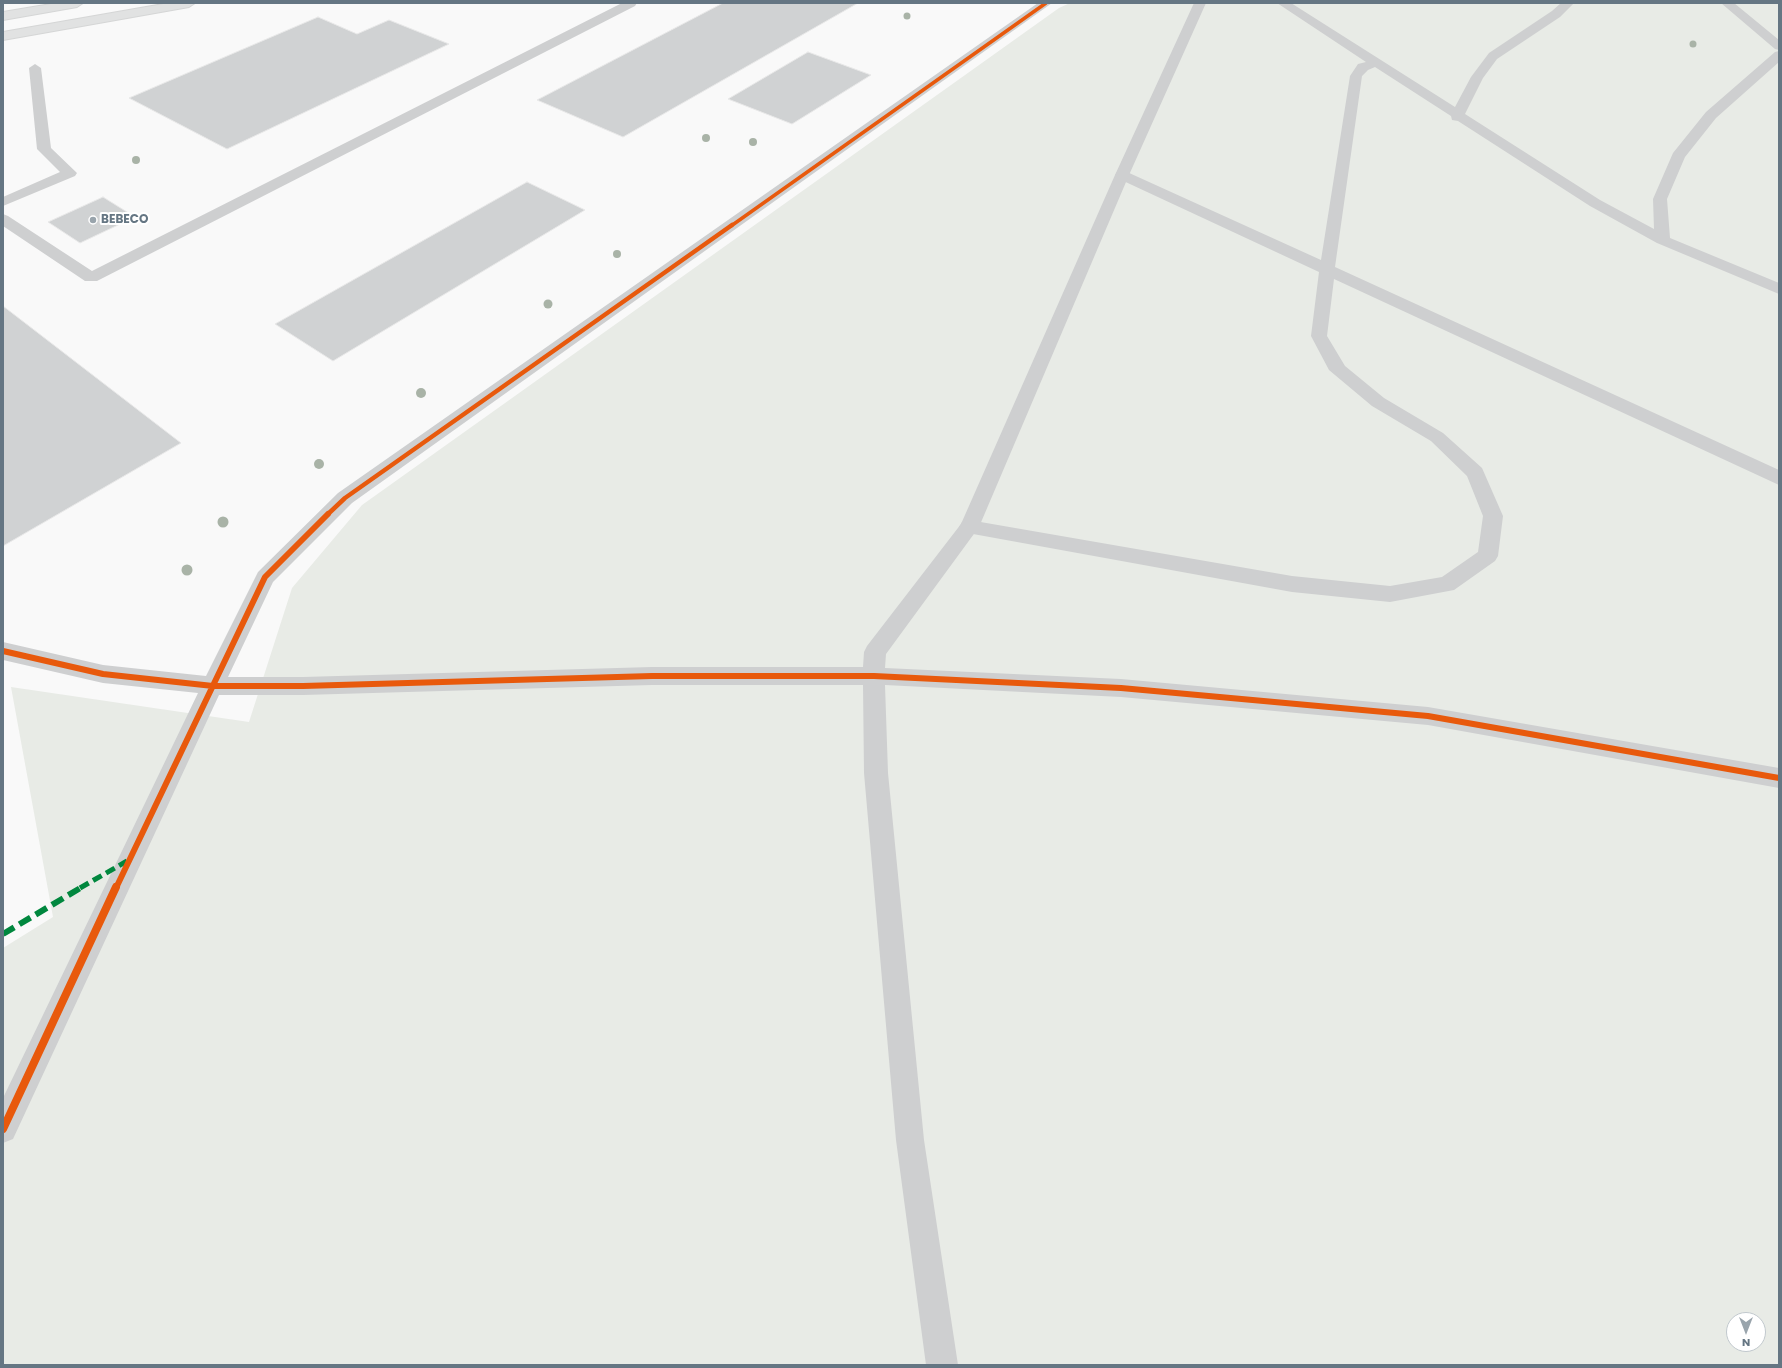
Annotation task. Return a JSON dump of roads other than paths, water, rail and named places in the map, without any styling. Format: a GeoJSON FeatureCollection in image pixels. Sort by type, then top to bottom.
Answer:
{"type":"FeatureCollection","features":[{"type":"Feature","properties":{"kind":"highway"},"geometry":{"type":"LineString","coordinates":[[3,16],[77,3]]}},
{"type":"Feature","properties":{"kind":"highway"},"geometry":{"type":"LineString","coordinates":[[3,36],[189,3]]}},
{"type":"Feature","properties":{"kind":"street"},"geometry":{"type":"LineString","coordinates":[[3,219],[92,278],[631,3]]}},
{"type":"Feature","properties":{"kind":"street"},"geometry":{"type":"LineString","coordinates":[[3,1129],[265,577],[345,498],[1046,3]]}},
{"type":"Feature","properties":{"kind":"street"},"geometry":{"type":"LineString","coordinates":[[942,1365],[909,1132],[876,773],[875,652],[969,527],[1122,175],[1200,3]]}},
{"type":"Feature","properties":{"kind":"street"},"geometry":{"type":"LineString","coordinates":[[1283,3],[1375,64],[1595,203],[1662,240],[1779,289]]}},
{"type":"Feature","properties":{"kind":"street"},"geometry":{"type":"LineString","coordinates":[[1458,117],[1476,77],[1493,56],[1556,14],[1568,3]]}},
{"type":"Feature","properties":{"kind":"street"},"geometry":{"type":"LineString","coordinates":[[1727,3],[1779,46]]}},
{"type":"Feature","properties":{"kind":"street"},"geometry":{"type":"LineString","coordinates":[[1662,240],[1660,199],[1678,156],[1711,115],[1779,55]]}},
{"type":"Feature","properties":{"kind":"street"},"geometry":{"type":"LineString","coordinates":[[969,527],[1292,584],[1390,594],[1447,584],[1488,556],[1494,516],[1475,473],[1437,437],[1378,402],[1338,370],[1319,336],[1327,270],[1356,76],[1363,67],[1375,64]]}},
{"type":"Feature","properties":{"kind":"street"},"geometry":{"type":"LineString","coordinates":[[3,202],[70,173],[44,149],[36,68]]}},
{"type":"Feature","properties":{"kind":"street"},"geometry":{"type":"LineString","coordinates":[[1122,175],[1779,478]]}},
{"type":"Feature","properties":{"kind":"street"},"geometry":{"type":"LineString","coordinates":[[3,651],[103,674],[213,686],[303,686],[652,676],[874,676],[1121,688],[1428,716],[1779,778]]}},
{"type":"Feature","properties":{"kind":"place","name":"BEBECO"},"geometry":{"type":"Point","coordinates":[93,220]}}]}
